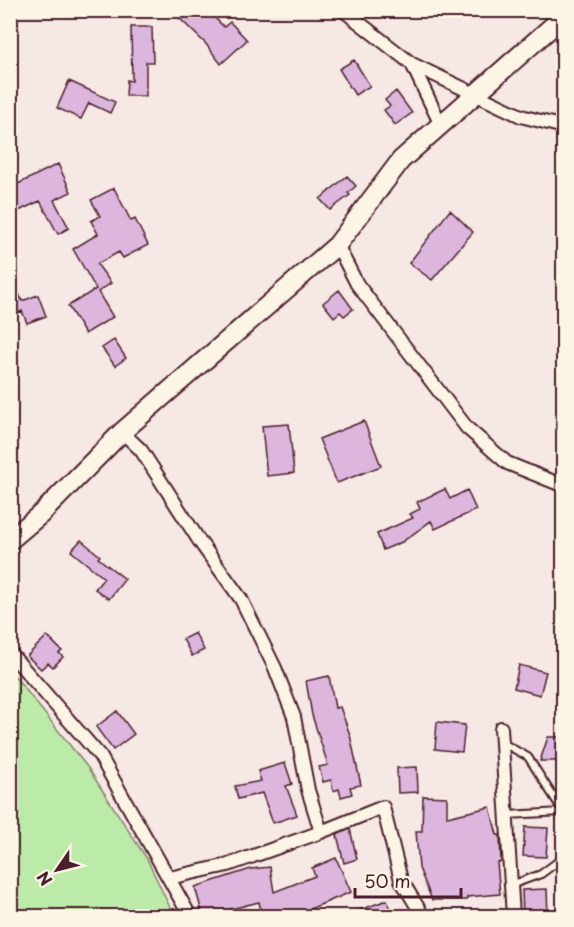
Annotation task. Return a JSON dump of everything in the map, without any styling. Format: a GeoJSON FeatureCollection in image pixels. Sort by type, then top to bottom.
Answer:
{"type":"FeatureCollection","features":[{"type":"Feature","properties":{"kind":"main road"},"geometry":{"type":"LineString","coordinates":[[10,540],[42,513],[122,432],[337,245],[401,160],[475,92],[564,16]]}},
{"type":"Feature","properties":{"kind":"street"},"geometry":{"type":"LineString","coordinates":[[343,10],[412,64],[475,92],[521,116],[564,127]]}},
{"type":"Feature","properties":{"kind":"street"},"geometry":{"type":"LineString","coordinates":[[412,64],[440,123]]}},
{"type":"Feature","properties":{"kind":"street"},"geometry":{"type":"LineString","coordinates":[[337,245],[357,284],[467,428],[507,463],[564,486]]}},
{"type":"Feature","properties":{"kind":"street"},"geometry":{"type":"LineString","coordinates":[[122,432],[141,450],[200,542],[241,599],[275,668],[294,717],[308,790],[321,832]]}},
{"type":"Feature","properties":{"kind":"street"},"geometry":{"type":"LineString","coordinates":[[10,653],[100,756],[190,916]]}},
{"type":"Feature","properties":{"kind":"street"},"geometry":{"type":"LineString","coordinates":[[501,728],[513,916]]}},
{"type":"Feature","properties":{"kind":"street"},"geometry":{"type":"LineString","coordinates":[[169,878],[228,865],[383,807],[401,880],[423,916]]}},
{"type":"Feature","properties":{"kind":"lane"},"geometry":{"type":"LineString","coordinates":[[501,743],[528,757],[563,812],[506,815]]}},
{"type":"Feature","properties":{"kind":"lane"},"geometry":{"type":"LineString","coordinates":[[511,886],[541,874],[564,857]]}},
{"type":"Feature","properties":{"kind":"green space"},"geometry":{"type":"Polygon","coordinates":[[[10,670],[88,768],[147,859],[174,916],[11,916],[10,670]]]}},
{"type":"Feature","properties":{"kind":"building"},"geometry":{"type":"Polygon","coordinates":[[[171,10],[207,10],[224,27],[230,22],[247,40],[221,64],[206,44],[171,10]]]}},
{"type":"Feature","properties":{"kind":"building"},"geometry":{"type":"Polygon","coordinates":[[[131,27],[152,27],[153,62],[146,62],[146,96],[126,96],[127,80],[132,81],[131,27]]]}},
{"type":"Feature","properties":{"kind":"building"},"geometry":{"type":"Polygon","coordinates":[[[354,60],[370,86],[355,95],[339,69],[354,60]]]}},
{"type":"Feature","properties":{"kind":"building"},"geometry":{"type":"Polygon","coordinates":[[[69,81],[115,102],[110,113],[89,103],[81,119],[57,108],[69,81]]]}},
{"type":"Feature","properties":{"kind":"building"},"geometry":{"type":"Polygon","coordinates":[[[396,91],[412,113],[395,125],[384,110],[390,106],[385,100],[396,91]]]}},
{"type":"Feature","properties":{"kind":"building"},"geometry":{"type":"Polygon","coordinates":[[[58,164],[71,192],[54,200],[69,228],[58,234],[40,201],[10,215],[10,188],[58,164]]]}},
{"type":"Feature","properties":{"kind":"building"},"geometry":{"type":"Polygon","coordinates":[[[347,176],[356,186],[348,193],[350,195],[330,210],[320,199],[347,176]]]}},
{"type":"Feature","properties":{"kind":"building"},"geometry":{"type":"Polygon","coordinates":[[[114,188],[131,221],[135,219],[148,245],[123,258],[119,252],[97,264],[111,283],[98,292],[113,317],[85,334],[68,306],[96,289],[73,249],[98,234],[91,221],[100,216],[91,200],[114,188]]]}},
{"type":"Feature","properties":{"kind":"building"},"geometry":{"type":"Polygon","coordinates":[[[450,210],[473,232],[432,280],[409,263],[450,210]]]}},
{"type":"Feature","properties":{"kind":"building"},"geometry":{"type":"Polygon","coordinates":[[[10,273],[22,301],[38,295],[46,316],[27,323],[22,311],[10,316],[10,273]]]}},
{"type":"Feature","properties":{"kind":"building"},"geometry":{"type":"Polygon","coordinates":[[[339,290],[353,309],[344,316],[340,312],[334,317],[323,303],[339,290]]]}},
{"type":"Feature","properties":{"kind":"building"},"geometry":{"type":"Polygon","coordinates":[[[114,340],[126,358],[115,366],[102,348],[114,340]]]}},
{"type":"Feature","properties":{"kind":"building"},"geometry":{"type":"Polygon","coordinates":[[[364,421],[381,466],[337,483],[319,439],[364,421]]]}},
{"type":"Feature","properties":{"kind":"building"},"geometry":{"type":"Polygon","coordinates":[[[289,424],[294,473],[267,476],[262,426],[289,424]]]}},
{"type":"Feature","properties":{"kind":"building"},"geometry":{"type":"Polygon","coordinates":[[[445,489],[450,499],[467,490],[476,510],[435,529],[431,521],[402,542],[383,550],[377,534],[413,518],[410,514],[420,509],[417,502],[445,489]]]}},
{"type":"Feature","properties":{"kind":"building"},"geometry":{"type":"Polygon","coordinates":[[[81,540],[100,556],[98,558],[125,579],[109,599],[95,589],[104,578],[71,551],[81,540]]]}},
{"type":"Feature","properties":{"kind":"building"},"geometry":{"type":"Polygon","coordinates":[[[195,633],[204,650],[192,656],[183,639],[195,633]]]}},
{"type":"Feature","properties":{"kind":"building"},"geometry":{"type":"Polygon","coordinates":[[[47,636],[62,651],[59,653],[63,657],[53,667],[48,663],[41,669],[27,656],[47,636]]]}},
{"type":"Feature","properties":{"kind":"building"},"geometry":{"type":"Polygon","coordinates":[[[519,665],[546,672],[540,695],[514,688],[519,665]]]}},
{"type":"Feature","properties":{"kind":"building"},"geometry":{"type":"Polygon","coordinates":[[[329,676],[335,708],[340,707],[350,735],[361,785],[350,787],[352,794],[341,797],[339,789],[333,791],[331,780],[323,782],[319,767],[328,765],[312,715],[306,681],[329,676]]]}},
{"type":"Feature","properties":{"kind":"building"},"geometry":{"type":"Polygon","coordinates":[[[117,711],[134,734],[113,750],[96,727],[117,711]]]}},
{"type":"Feature","properties":{"kind":"building"},"geometry":{"type":"Polygon","coordinates":[[[437,722],[465,725],[462,752],[435,749],[437,722]]]}},
{"type":"Feature","properties":{"kind":"building"},"geometry":{"type":"Polygon","coordinates":[[[548,737],[561,737],[561,761],[540,761],[548,737]]]}},
{"type":"Feature","properties":{"kind":"building"},"geometry":{"type":"Polygon","coordinates":[[[285,763],[292,784],[286,786],[297,815],[273,823],[262,793],[238,799],[235,786],[261,781],[258,771],[285,763]]]}},
{"type":"Feature","properties":{"kind":"building"},"geometry":{"type":"Polygon","coordinates":[[[417,767],[418,792],[398,793],[397,768],[417,767]]]}},
{"type":"Feature","properties":{"kind":"building"},"geometry":{"type":"Polygon","coordinates":[[[423,796],[447,797],[447,817],[490,807],[497,835],[500,835],[501,862],[497,863],[500,894],[467,897],[467,900],[432,900],[419,868],[416,831],[422,831],[423,796]]]}},
{"type":"Feature","properties":{"kind":"building"},"geometry":{"type":"Polygon","coordinates":[[[525,827],[548,828],[546,857],[523,856],[525,827]]]}},
{"type":"Feature","properties":{"kind":"building"},"geometry":{"type":"Polygon","coordinates":[[[350,829],[357,859],[344,863],[337,835],[350,829]]]}},
{"type":"Feature","properties":{"kind":"building"},"geometry":{"type":"Polygon","coordinates":[[[336,858],[351,892],[293,916],[262,916],[259,902],[203,916],[195,887],[251,869],[270,867],[274,892],[315,876],[312,868],[336,858]]]}},
{"type":"Feature","properties":{"kind":"building"},"geometry":{"type":"Polygon","coordinates":[[[547,889],[548,916],[523,916],[522,890],[547,889]]]}},
{"type":"Feature","properties":{"kind":"building"},"geometry":{"type":"Polygon","coordinates":[[[387,900],[392,916],[346,916],[346,915],[387,900]]]}}]}
